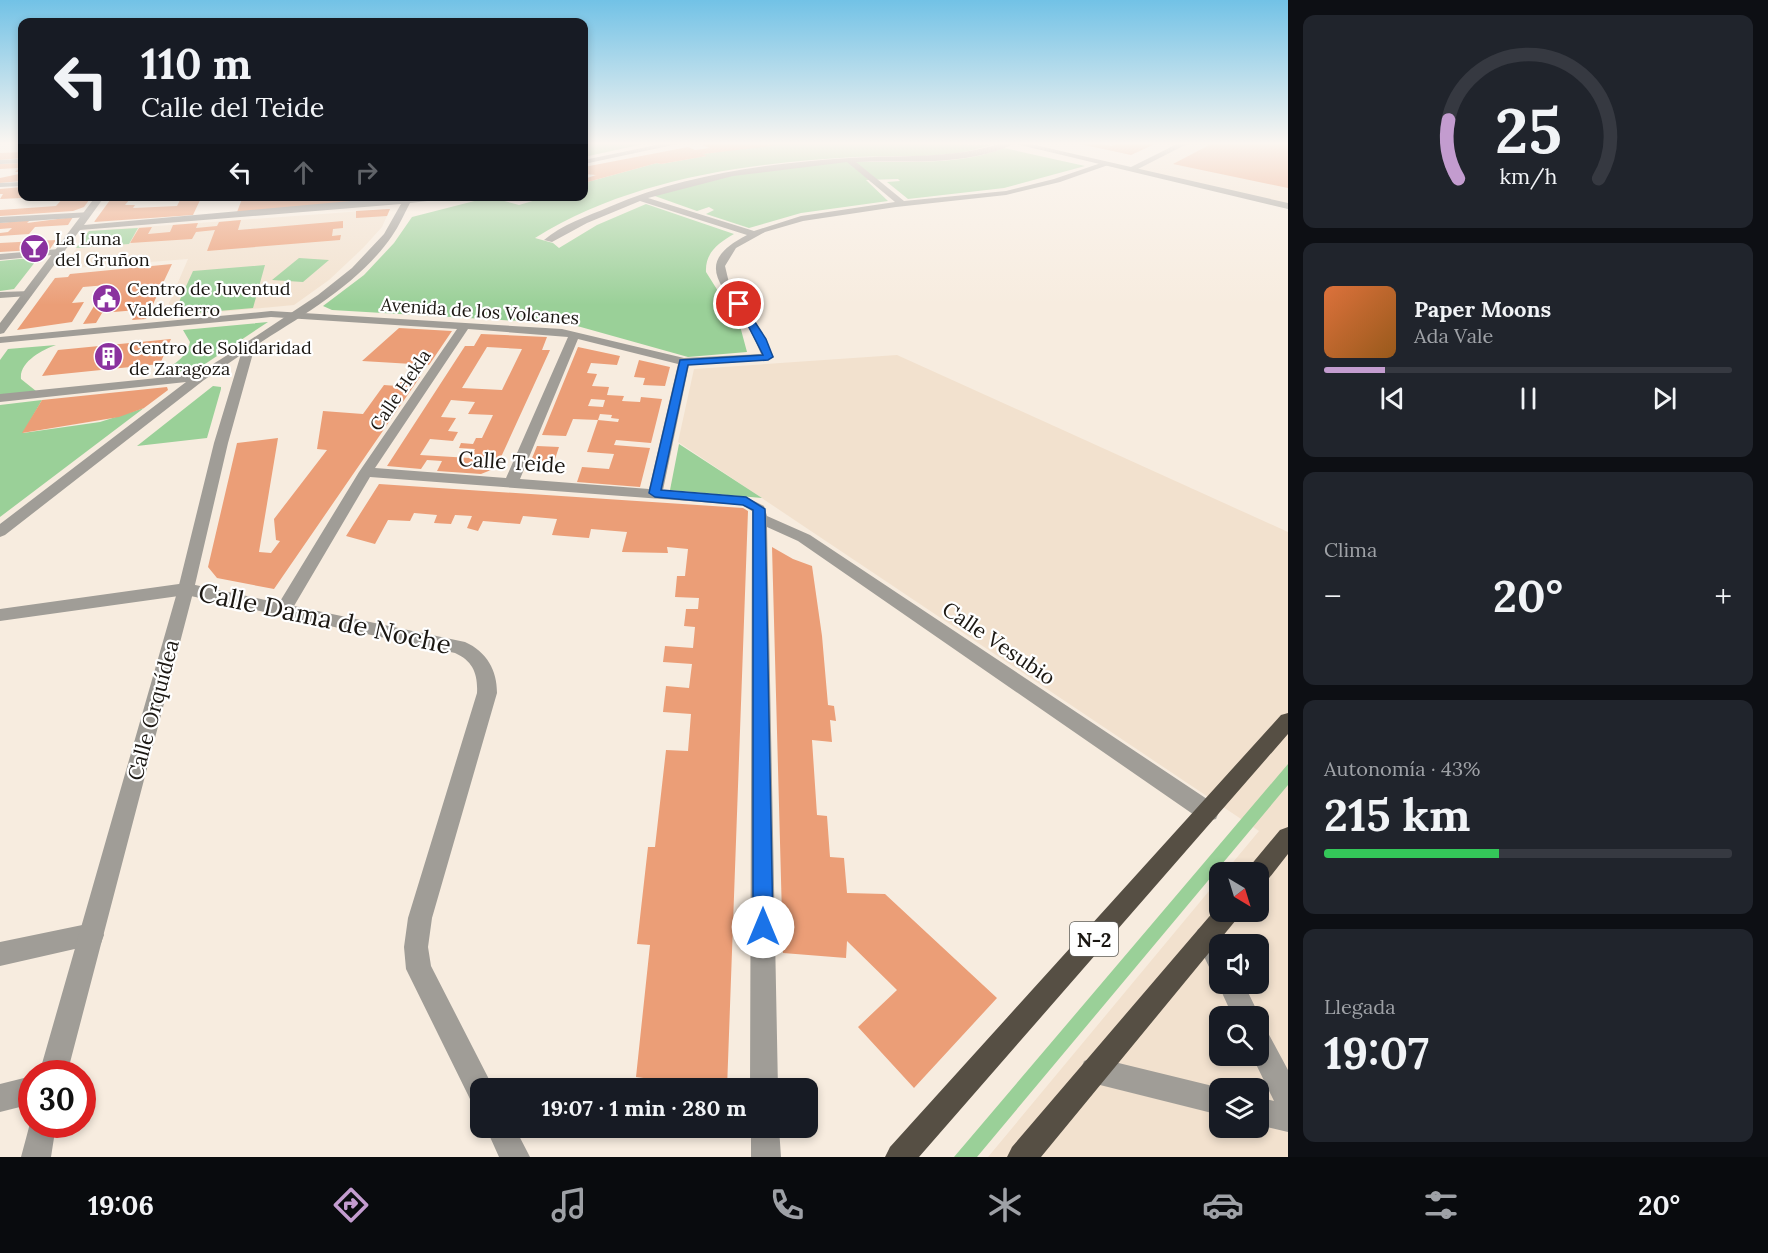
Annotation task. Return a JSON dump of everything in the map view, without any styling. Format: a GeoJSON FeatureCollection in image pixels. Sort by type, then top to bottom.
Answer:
{"type":"FeatureCollection","features":[{"type":"Feature","properties":{"kind":"highway","name":"N-2"},"geometry":{"type":"LineString","coordinates":[[900,1157],[1288,721]]}},
{"type":"Feature","properties":{"kind":"highway"},"geometry":{"type":"LineString","coordinates":[[1268,862],[1288,837]]}},
{"type":"Feature","properties":{"kind":"highway"},"geometry":{"type":"LineString","coordinates":[[1022,1157],[1220,922]]}},
{"type":"Feature","properties":{"kind":"street"},"geometry":{"type":"LineString","coordinates":[[549,240],[590,218],[642,197]]}},
{"type":"Feature","properties":{"kind":"street"},"geometry":{"type":"LineString","coordinates":[[894,197],[903,204]]}},
{"type":"Feature","properties":{"kind":"street"},"geometry":{"type":"LineString","coordinates":[[638,198],[753,234],[818,215],[963,197]]}},
{"type":"Feature","properties":{"kind":"street"},"geometry":{"type":"LineString","coordinates":[[1250,197],[1288,206]]}},
{"type":"Feature","properties":{"kind":"street"},"geometry":{"type":"LineString","coordinates":[[0,331],[97,201]]}},
{"type":"Feature","properties":{"kind":"street"},"geometry":{"type":"LineString","coordinates":[[77,228],[395,201]]}},
{"type":"Feature","properties":{"kind":"street"},"geometry":{"type":"LineString","coordinates":[[0,532],[200,377],[294,315],[367,259],[393,230],[407,201]]}},
{"type":"Feature","properties":{"kind":"street"},"geometry":{"type":"LineString","coordinates":[[0,220],[88,214]]}},
{"type":"Feature","properties":{"kind":"street","name":"Avenida de los Volcanes"},"geometry":{"type":"LineString","coordinates":[[0,340],[271,314],[575,334],[684,363],[768,357],[747,315],[726,288],[720,267],[730,248],[753,234]]}},
{"type":"Feature","properties":{"kind":"street"},"geometry":{"type":"LineString","coordinates":[[0,257],[59,252]]}},
{"type":"Feature","properties":{"kind":"street"},"geometry":{"type":"LineString","coordinates":[[0,295],[28,293]]}},
{"type":"Feature","properties":{"kind":"street","name":"Calle Hekla"},"geometry":{"type":"LineString","coordinates":[[284,608],[366,472],[464,327]]}},
{"type":"Feature","properties":{"kind":"street"},"geometry":{"type":"LineString","coordinates":[[511,483],[575,334]]}},
{"type":"Feature","properties":{"kind":"street","name":"Calle Orquídea"},"geometry":{"type":"LineString","coordinates":[[57,1060],[186,589],[222,443],[250,344]]}},
{"type":"Feature","properties":{"kind":"street"},"geometry":{"type":"LineString","coordinates":[[655,493],[684,363]]}},
{"type":"Feature","properties":{"kind":"street"},"geometry":{"type":"LineString","coordinates":[[0,398],[200,377]]}},
{"type":"Feature","properties":{"kind":"street","name":"Calle Teide"},"geometry":{"type":"LineString","coordinates":[[366,472],[751,502],[759,509],[761,519]]}},
{"type":"Feature","properties":{"kind":"street"},"geometry":{"type":"LineString","coordinates":[[761,519],[764,1078]]}},
{"type":"Feature","properties":{"kind":"street","name":"Calle Vesubio"},"geometry":{"type":"LineString","coordinates":[[761,519],[804,537],[1208,812]]}},
{"type":"Feature","properties":{"kind":"street","name":"Calle Dama de Noche"},"geometry":{"type":"LineString","coordinates":[[0,615],[186,589],[459,646],[476,657],[486,674],[487,693],[420,918],[416,947],[419,969],[428,990],[474,1078]]}},
{"type":"Feature","properties":{"kind":"street"},"geometry":{"type":"LineString","coordinates":[[0,954],[92,935]]}},
{"type":"Feature","properties":{"kind":"street"},"geometry":{"type":"LineString","coordinates":[[1207,938],[1209,942]]}},
{"type":"Feature","properties":{"kind":"street"},"geometry":{"type":"LineString","coordinates":[[1269,1062],[1288,1099]]}},
{"type":"Feature","properties":{"kind":"street"},"geometry":{"type":"LineString","coordinates":[[1094,1071],[1209,1098]]}},
{"type":"Feature","properties":{"kind":"street"},"geometry":{"type":"LineString","coordinates":[[0,1098],[18,1094]]}},
{"type":"Feature","properties":{"kind":"street"},"geometry":{"type":"LineString","coordinates":[[1269,1114],[1288,1118]]}},
{"type":"Feature","properties":{"kind":"street"},"geometry":{"type":"LineString","coordinates":[[36,1157],[40,1138]]}},
{"type":"Feature","properties":{"kind":"street"},"geometry":{"type":"LineString","coordinates":[[505,1138],[515,1157]]}},
{"type":"Feature","properties":{"kind":"street"},"geometry":{"type":"LineString","coordinates":[[765,1138],[766,1157]]}},
{"type":"Feature","properties":{"kind":"shaded area"},"geometry":{"type":"Polygon","coordinates":[[[1253,197],[1288,197],[1288,205],[1253,197]]]}},
{"type":"Feature","properties":{"kind":"shaded area"},"geometry":{"type":"Polygon","coordinates":[[[390,209],[382,227],[363,248],[329,280],[294,305],[163,317],[188,259],[61,269],[89,231],[390,209]]]}},
{"type":"Feature","properties":{"kind":"shaded area"},"geometry":{"type":"Polygon","coordinates":[[[897,355],[1288,532],[1288,1157],[988,1157],[1209,891],[1209,922],[1269,922],[1269,862],[1233,862],[1259,831],[678,442],[694,369],[897,355]]]}},
{"type":"Feature","properties":{"kind":"green space"},"geometry":{"type":"Polygon","coordinates":[[[588,197],[621,197],[571,218],[535,238],[553,243],[559,248],[597,225],[646,204],[734,234],[710,254],[706,272],[740,326],[747,352],[688,357],[570,324],[332,310],[323,306],[364,275],[394,243],[412,217],[474,201],[504,201],[519,205],[532,201],[588,201],[588,197]]]}},
{"type":"Feature","properties":{"kind":"green space"},"geometry":{"type":"Polygon","coordinates":[[[658,197],[884,197],[888,201],[801,213],[749,228],[706,214],[714,210],[709,207],[697,211],[658,197]]]}},
{"type":"Feature","properties":{"kind":"green space"},"geometry":{"type":"Polygon","coordinates":[[[138,228],[129,244],[76,248],[89,231],[138,228]]]}},
{"type":"Feature","properties":{"kind":"green space"},"geometry":{"type":"Polygon","coordinates":[[[39,257],[14,289],[0,291],[0,261],[39,257]]]}},
{"type":"Feature","properties":{"kind":"green space"},"geometry":{"type":"Polygon","coordinates":[[[299,258],[329,260],[303,282],[272,280],[299,258]]]}},
{"type":"Feature","properties":{"kind":"green space"},"geometry":{"type":"Polygon","coordinates":[[[265,265],[253,308],[173,315],[193,271],[265,265]]]}},
{"type":"Feature","properties":{"kind":"green space"},"geometry":{"type":"Polygon","coordinates":[[[268,322],[196,370],[154,374],[171,366],[185,354],[190,342],[183,330],[268,322]]]}},
{"type":"Feature","properties":{"kind":"green space"},"geometry":{"type":"Polygon","coordinates":[[[56,345],[38,353],[21,373],[21,379],[36,391],[0,395],[0,360],[8,349],[56,345]]]}},
{"type":"Feature","properties":{"kind":"green space"},"geometry":{"type":"Polygon","coordinates":[[[213,386],[221,387],[221,389],[207,438],[137,446],[213,386]]]}},
{"type":"Feature","properties":{"kind":"green space"},"geometry":{"type":"Polygon","coordinates":[[[42,400],[23,433],[100,422],[144,408],[0,517],[0,405],[42,400]]]}},
{"type":"Feature","properties":{"kind":"green space"},"geometry":{"type":"Polygon","coordinates":[[[679,444],[762,498],[670,490],[679,444]]]}},
{"type":"Feature","properties":{"kind":"green space"},"geometry":{"type":"Polygon","coordinates":[[[1288,764],[1288,785],[1224,862],[1209,862],[1209,879],[977,1157],[954,1157],[1288,764]]]}},
{"type":"Feature","properties":{"kind":"building"},"geometry":{"type":"Polygon","coordinates":[[[1,197],[18,197],[18,198],[0,199],[1,197]]]}},
{"type":"Feature","properties":{"kind":"building"},"geometry":{"type":"Polygon","coordinates":[[[60,201],[88,201],[84,207],[73,211],[0,216],[0,210],[56,206],[60,201]]]}},
{"type":"Feature","properties":{"kind":"building"},"geometry":{"type":"Polygon","coordinates":[[[109,201],[128,201],[125,205],[135,205],[133,208],[177,206],[180,201],[200,201],[193,215],[94,222],[109,201]]]}},
{"type":"Feature","properties":{"kind":"building"},"geometry":{"type":"Polygon","coordinates":[[[241,201],[372,201],[237,212],[241,201]]]}},
{"type":"Feature","properties":{"kind":"building"},"geometry":{"type":"Polygon","coordinates":[[[390,209],[387,216],[356,218],[356,211],[390,209]]]}},
{"type":"Feature","properties":{"kind":"building"},"geometry":{"type":"Polygon","coordinates":[[[73,217],[68,225],[35,227],[29,234],[0,236],[0,233],[8,232],[12,228],[0,229],[0,223],[30,220],[27,223],[73,217]]]}},
{"type":"Feature","properties":{"kind":"building"},"geometry":{"type":"Polygon","coordinates":[[[241,220],[238,230],[343,221],[343,228],[333,229],[332,236],[341,235],[340,240],[207,251],[215,230],[196,232],[192,239],[130,243],[139,228],[152,227],[148,234],[170,232],[173,225],[198,223],[196,228],[217,226],[219,222],[241,220]]]}},
{"type":"Feature","properties":{"kind":"building"},"geometry":{"type":"Polygon","coordinates":[[[56,240],[50,249],[0,252],[0,243],[56,240]]]}},
{"type":"Feature","properties":{"kind":"building"},"geometry":{"type":"Polygon","coordinates":[[[172,264],[146,319],[132,320],[137,310],[102,313],[96,323],[83,324],[107,285],[83,287],[72,303],[84,302],[72,322],[17,330],[55,278],[68,277],[70,274],[172,264]]]}},
{"type":"Feature","properties":{"kind":"building"},"geometry":{"type":"Polygon","coordinates":[[[399,328],[452,331],[429,365],[362,361],[399,328]]]}},
{"type":"Feature","properties":{"kind":"building"},"geometry":{"type":"Polygon","coordinates":[[[481,334],[547,337],[542,350],[550,350],[496,468],[481,474],[437,471],[442,461],[427,460],[421,469],[387,466],[465,346],[474,346],[481,334]],[[487,347],[462,388],[502,390],[522,349],[487,347]],[[451,400],[441,417],[456,418],[448,431],[458,432],[453,441],[430,439],[420,455],[470,458],[475,449],[459,448],[461,443],[473,444],[476,438],[482,438],[493,415],[468,414],[475,402],[451,400]]]}},
{"type":"Feature","properties":{"kind":"building","name":"Centro de Solidaridad de Zaragoza"},"geometry":{"type":"Polygon","coordinates":[[[171,339],[160,364],[42,376],[58,350],[171,339]]]}},
{"type":"Feature","properties":{"kind":"building"},"geometry":{"type":"Polygon","coordinates":[[[578,347],[620,356],[617,365],[591,363],[587,373],[597,374],[592,386],[609,387],[607,395],[624,396],[622,401],[640,402],[641,397],[662,399],[651,443],[616,440],[614,445],[650,448],[640,487],[577,482],[582,467],[609,469],[614,454],[587,452],[598,420],[573,419],[566,436],[542,435],[578,347]],[[591,399],[588,406],[603,407],[605,400],[591,399]],[[600,414],[598,420],[618,422],[619,419],[611,418],[612,415],[600,414]]]}},
{"type":"Feature","properties":{"kind":"building"},"geometry":{"type":"Polygon","coordinates":[[[639,360],[670,367],[665,386],[643,385],[645,378],[634,377],[639,360]]]}},
{"type":"Feature","properties":{"kind":"building"},"geometry":{"type":"Polygon","coordinates":[[[405,376],[420,377],[274,589],[217,578],[208,567],[237,443],[278,438],[259,552],[271,553],[280,541],[276,540],[274,519],[327,450],[317,449],[323,411],[363,414],[384,385],[397,386],[405,376]]]}},
{"type":"Feature","properties":{"kind":"building"},"geometry":{"type":"Polygon","coordinates":[[[167,387],[168,390],[144,408],[119,417],[22,433],[42,400],[167,387]]]}},
{"type":"Feature","properties":{"kind":"building"},"geometry":{"type":"Polygon","coordinates":[[[537,446],[559,447],[553,465],[530,463],[537,446]]]}},
{"type":"Feature","properties":{"kind":"building"},"geometry":{"type":"Polygon","coordinates":[[[379,484],[743,508],[748,511],[727,1078],[636,1077],[650,945],[637,944],[648,847],[655,847],[666,750],[688,751],[691,714],[663,712],[666,686],[689,688],[692,664],[663,662],[665,646],[693,648],[695,627],[684,626],[686,609],[698,609],[699,598],[675,597],[677,576],[685,576],[688,549],[667,547],[668,553],[622,552],[627,532],[591,529],[589,538],[552,535],[557,519],[523,516],[520,524],[483,521],[478,531],[467,528],[472,516],[455,515],[451,524],[434,523],[437,515],[414,513],[410,521],[388,520],[375,544],[346,536],[379,484]]]}},
{"type":"Feature","properties":{"kind":"building"},"geometry":{"type":"Polygon","coordinates":[[[772,547],[793,559],[812,566],[822,636],[828,705],[834,706],[836,721],[830,720],[832,742],[812,740],[817,815],[827,816],[830,857],[844,858],[847,893],[885,894],[997,998],[914,1088],[858,1027],[897,990],[847,941],[846,958],[783,953],[772,547]]]}},
{"type":"Feature","properties":{"kind":"place","name":"La Luna del Gruñon"},"geometry":{"type":"Point","coordinates":[34,248]}},
{"type":"Feature","properties":{"kind":"place","name":"Centro de Juventud Valdefierro"},"geometry":{"type":"Point","coordinates":[106,298]}},
{"type":"Feature","properties":{"kind":"place","name":"Centro de Solidaridad de Zaragoza"},"geometry":{"type":"Point","coordinates":[108,357]}},
{"type":"Feature","properties":{"kind":"route"},"geometry":{"type":"LineString","coordinates":[[739,304],[761,339],[768,357],[684,363],[655,493],[746,501],[756,505],[759,509],[761,519],[763,927]]}}]}
